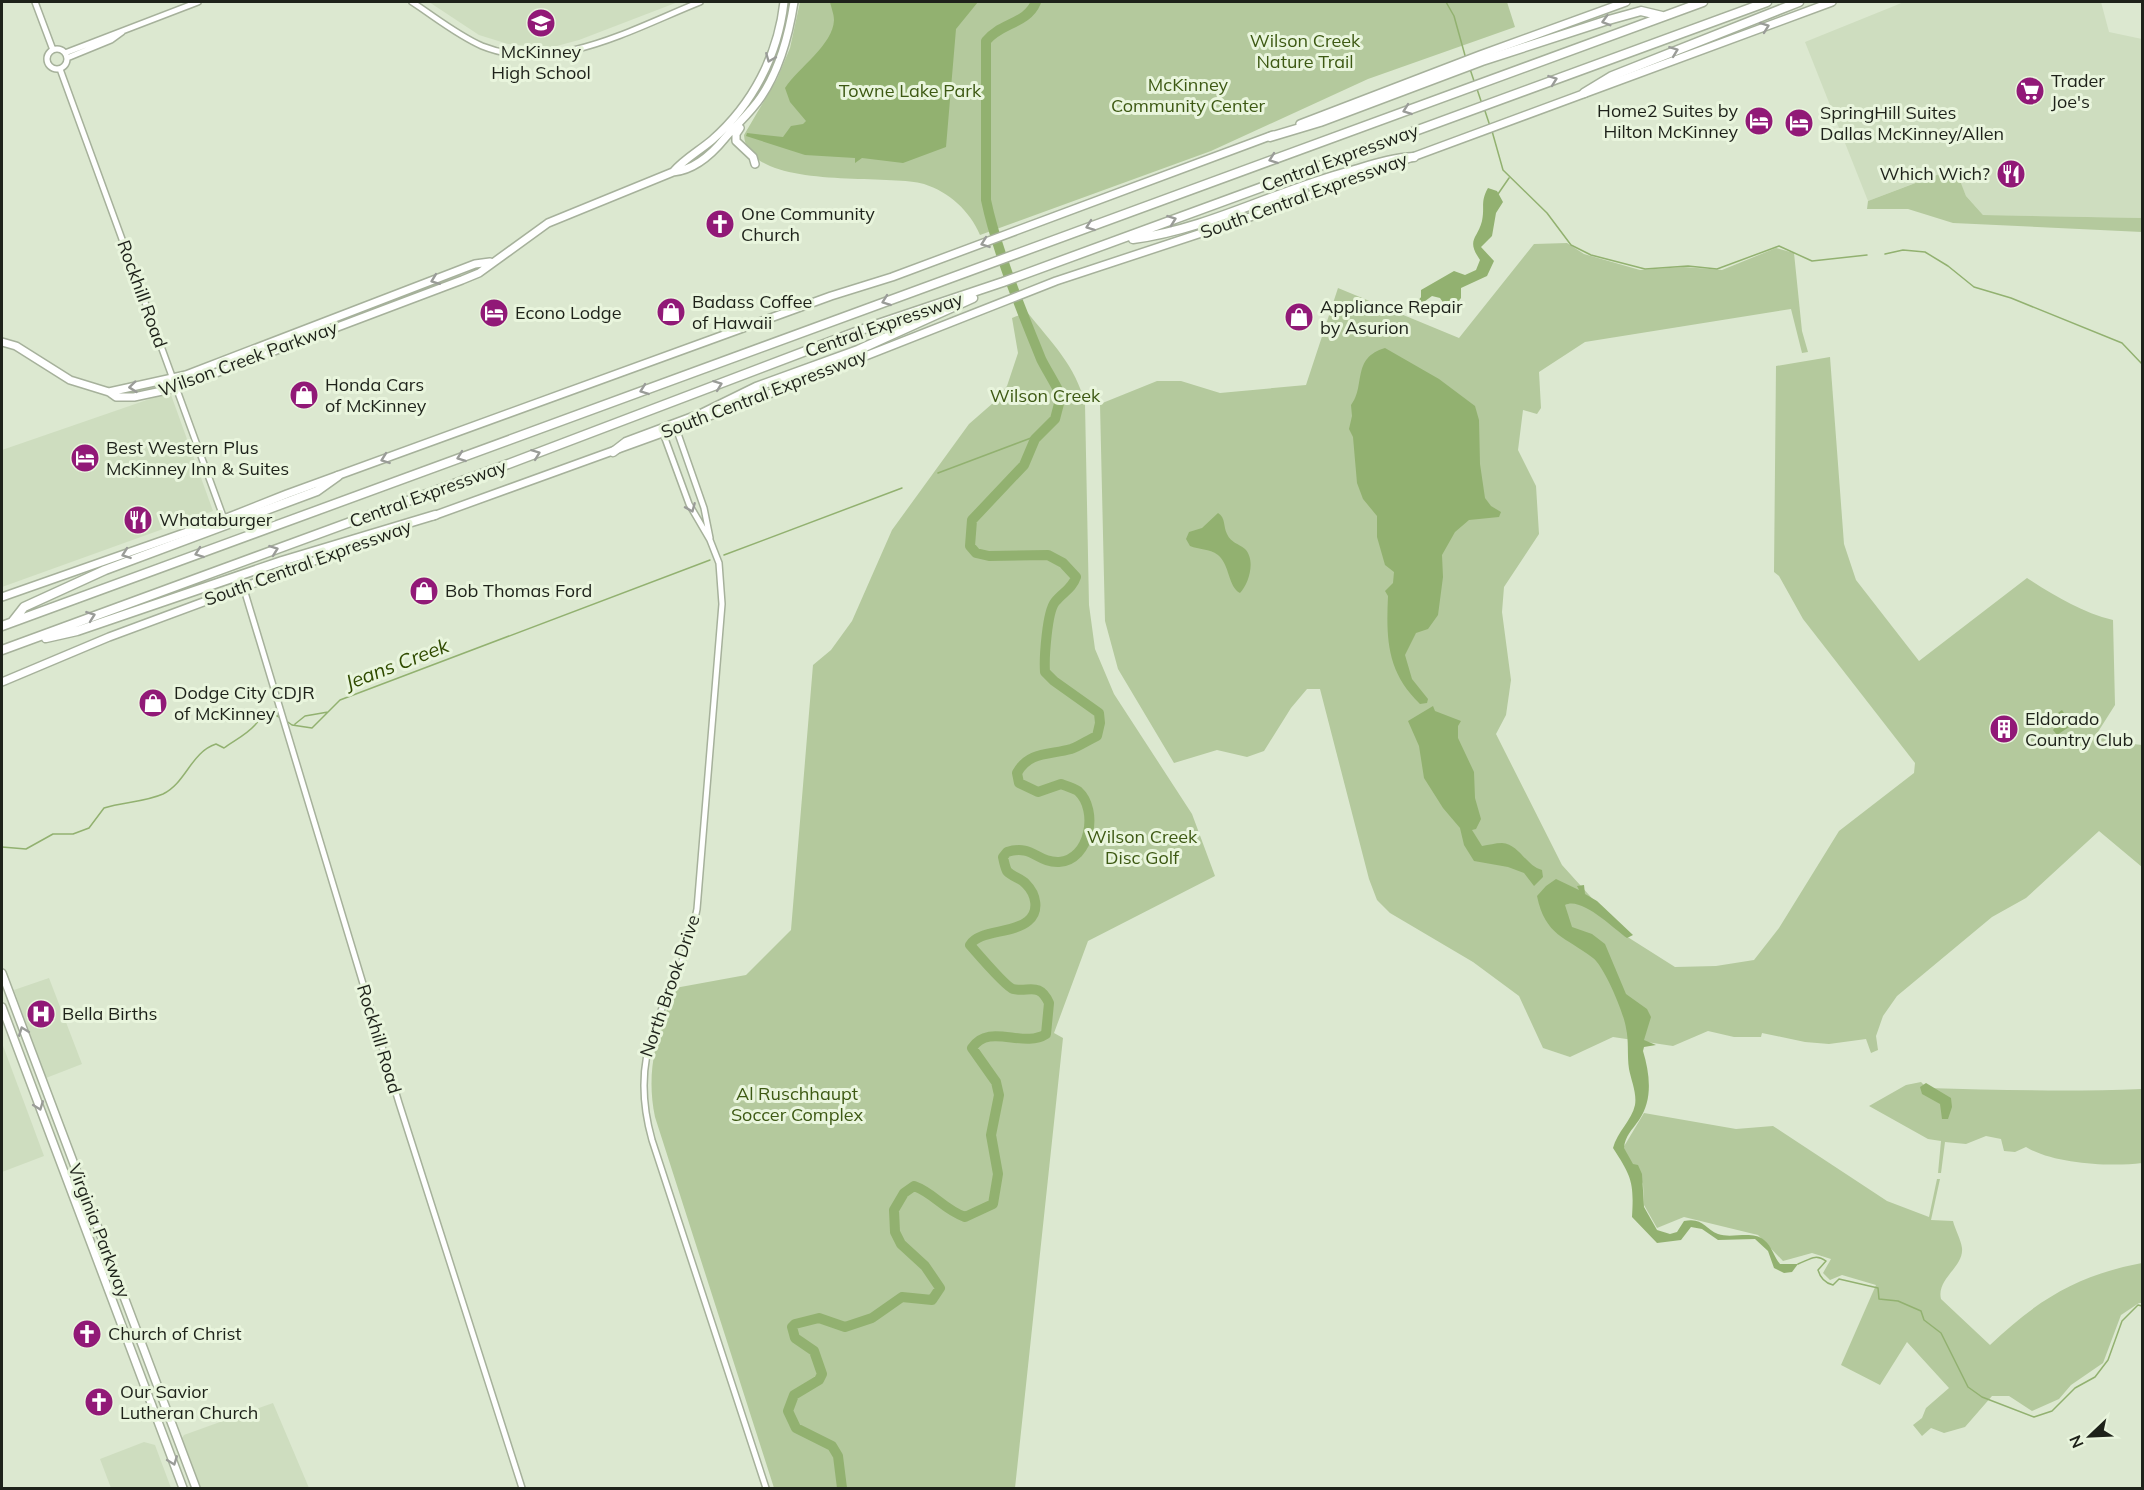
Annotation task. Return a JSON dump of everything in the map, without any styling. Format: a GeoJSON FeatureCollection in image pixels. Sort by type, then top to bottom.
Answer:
{"type":"FeatureCollection","features":[{"type":"Feature","properties":{"kind":"highway","name":"Central Expressway"},"geometry":{"type":"LineString","coordinates":[[2,626],[1702,2]]}},
{"type":"Feature","properties":{"kind":"highway","name":"Central Expressway"},"geometry":{"type":"LineString","coordinates":[[2,650],[503,466],[869,327],[950,306],[1003,282],[1767,2]]}},
{"type":"Feature","properties":{"kind":"highway"},"geometry":{"type":"LineString","coordinates":[[1584,93],[1612,76],[1799,2]]}},
{"type":"Feature","properties":{"kind":"highway"},"geometry":{"type":"LineString","coordinates":[[1270,137],[1320,122],[1481,58],[1641,11],[1662,16]]}},
{"type":"Feature","properties":{"kind":"highway"},"geometry":{"type":"LineString","coordinates":[[1117,241],[1178,230],[1219,218],[1335,175],[1396,158],[1414,157]]}},
{"type":"Feature","properties":{"kind":"highway"},"geometry":{"type":"LineString","coordinates":[[613,452],[626,442],[950,306]]}},
{"type":"Feature","properties":{"kind":"highway"},"geometry":{"type":"LineString","coordinates":[[12,622],[24,607],[44,597],[105,570],[316,490],[338,476]]}},
{"type":"Feature","properties":{"kind":"highway"},"geometry":{"type":"LineString","coordinates":[[16,644],[77,631],[282,561],[435,515]]}},
{"type":"Feature","properties":{"kind":"main road","name":"Wilson Creek Parkway"},"geometry":{"type":"LineString","coordinates":[[673,172],[680,163],[720,132],[752,95],[775,44],[784,2]]}},
{"type":"Feature","properties":{"kind":"main road","name":"Wilson Creek Parkway"},"geometry":{"type":"LineString","coordinates":[[109,392],[116,397],[134,397],[176,388],[462,280],[479,273],[490,262],[548,223],[673,172],[684,171],[720,145],[756,103],[769,83],[784,47],[794,2]]}},
{"type":"Feature","properties":{"kind":"main road"},"geometry":{"type":"LineString","coordinates":[[1481,58],[1626,2]]}},
{"type":"Feature","properties":{"kind":"main road","name":"South Central Expressway"},"geometry":{"type":"LineString","coordinates":[[2,682],[109,637],[243,586],[613,452],[1056,281],[1242,220],[1832,2]]}},
{"type":"Feature","properties":{"kind":"main road"},"geometry":{"type":"LineString","coordinates":[[756,164],[753,157],[739,146],[735,136],[762,100],[769,83]]}},
{"type":"Feature","properties":{"kind":"main road"},"geometry":{"type":"LineString","coordinates":[[2,597],[224,519],[1270,137]]}},
{"type":"Feature","properties":{"kind":"main road","name":"Wilson Creek Parkway"},"geometry":{"type":"LineString","coordinates":[[109,392],[173,380],[475,264],[490,262]]}},
{"type":"Feature","properties":{"kind":"main road"},"geometry":{"type":"LineString","coordinates":[[2,342],[23,351],[70,380],[109,392]]}},
{"type":"Feature","properties":{"kind":"main road","name":"Virginia Parkway"},"geometry":{"type":"LineString","coordinates":[[2,974],[196,1488]]}},
{"type":"Feature","properties":{"kind":"main road","name":"Virginia Parkway"},"geometry":{"type":"LineString","coordinates":[[2,1007],[183,1488]]}},
{"type":"Feature","properties":{"kind":"main road"},"geometry":{"type":"LineString","coordinates":[[74,1199],[85,1195]]}},
{"type":"Feature","properties":{"kind":"street"},"geometry":{"type":"LineString","coordinates":[[35,2],[53,50],[66,56],[111,40],[122,32],[198,2]]}},
{"type":"Feature","properties":{"kind":"street"},"geometry":{"type":"LineString","coordinates":[[412,2],[481,45],[510,54],[536,56],[581,48],[700,2]]}},
{"type":"Feature","properties":{"kind":"street"},"geometry":{"type":"LineString","coordinates":[[53,50],[47,57],[52,68],[60,69],[66,64],[66,56]]}},
{"type":"Feature","properties":{"kind":"street","name":"Rockhill Road"},"geometry":{"type":"LineString","coordinates":[[60,69],[224,519]]}},
{"type":"Feature","properties":{"kind":"street","name":"North Brook Drive"},"geometry":{"type":"LineString","coordinates":[[676,428],[707,518],[710,540],[721,574],[722,604],[697,909],[687,943],[651,1036],[644,1065],[642,1091],[652,1140],[766,1488]]}},
{"type":"Feature","properties":{"kind":"street","name":"North Brook Drive"},"geometry":{"type":"LineString","coordinates":[[663,433],[696,520],[710,540]]}},
{"type":"Feature","properties":{"kind":"street"},"geometry":{"type":"LineString","coordinates":[[683,489],[696,484]]}},
{"type":"Feature","properties":{"kind":"street","name":"Rockhill Road"},"geometry":{"type":"LineString","coordinates":[[243,586],[401,1112],[522,1488]]}},
{"type":"Feature","properties":{"kind":"shaded area","name":"McKinney High School"},"geometry":{"type":"Polygon","coordinates":[[[429,2],[678,2],[579,40],[553,47],[539,47],[508,44],[479,35],[429,2]]]}},
{"type":"Feature","properties":{"kind":"shaded area"},"geometry":{"type":"Polygon","coordinates":[[[830,2],[978,2],[956,29],[946,147],[903,163],[862,158],[855,163],[855,158],[805,155],[746,136],[747,133],[783,137],[791,126],[803,124],[806,121],[790,102],[785,88],[828,38],[834,20],[830,2]]]}},
{"type":"Feature","properties":{"kind":"shaded area"},"geometry":{"type":"Polygon","coordinates":[[[1904,2],[2101,2],[2109,32],[2142,39],[2142,218],[1983,215],[1966,196],[1954,168],[1868,201],[1805,42],[1904,2]]]}},
{"type":"Feature","properties":{"kind":"shaded area"},"geometry":{"type":"Polygon","coordinates":[[[1488,188],[1497,191],[1503,202],[1496,213],[1492,236],[1481,247],[1494,261],[1487,276],[1461,288],[1461,298],[1454,307],[1446,307],[1440,298],[1432,296],[1421,304],[1421,290],[1454,271],[1465,275],[1476,270],[1480,260],[1473,243],[1482,221],[1483,201],[1488,188]]]}},
{"type":"Feature","properties":{"kind":"shaded area"},"geometry":{"type":"Polygon","coordinates":[[[1385,348],[1439,379],[1475,406],[1479,420],[1480,464],[1485,498],[1491,506],[1501,512],[1499,517],[1469,520],[1455,532],[1442,555],[1443,577],[1438,615],[1428,629],[1416,633],[1405,655],[1412,679],[1428,699],[1427,703],[1420,704],[1401,680],[1391,654],[1388,596],[1385,591],[1393,583],[1394,572],[1385,565],[1377,537],[1377,516],[1363,499],[1357,483],[1353,437],[1349,429],[1352,416],[1351,405],[1358,389],[1363,365],[1367,358],[1385,348]]]}},
{"type":"Feature","properties":{"kind":"shaded area"},"geometry":{"type":"Polygon","coordinates":[[[170,392],[213,511],[2,587],[2,450],[170,392]]]}},
{"type":"Feature","properties":{"kind":"shaded area"},"geometry":{"type":"Polygon","coordinates":[[[1218,513],[1222,517],[1229,537],[1245,549],[1250,559],[1250,572],[1240,593],[1233,586],[1225,564],[1218,555],[1190,546],[1186,539],[1189,532],[1202,528],[1218,513]]]}},
{"type":"Feature","properties":{"kind":"shaded area"},"geometry":{"type":"Polygon","coordinates":[[[1433,706],[1435,711],[1461,721],[1458,726],[1458,738],[1474,772],[1475,798],[1481,819],[1476,829],[1472,830],[1482,846],[1508,844],[1536,868],[1542,870],[1543,877],[1534,886],[1524,873],[1508,867],[1474,861],[1464,845],[1460,828],[1443,808],[1424,778],[1419,746],[1408,721],[1433,706]]]}},
{"type":"Feature","properties":{"kind":"shaded area"},"geometry":{"type":"Polygon","coordinates":[[[2062,710],[2072,725],[2057,735],[2053,730],[2059,722],[2055,715],[2062,710]]]}},
{"type":"Feature","properties":{"kind":"shaded area"},"geometry":{"type":"Polygon","coordinates":[[[1556,879],[1579,890],[1577,886],[1584,885],[1585,894],[1597,901],[1633,935],[1627,938],[1597,914],[1579,905],[1572,903],[1565,905],[1572,927],[1592,934],[1605,944],[1626,994],[1647,1009],[1651,1017],[1644,1040],[1656,1045],[1644,1047],[1643,1051],[1649,1078],[1647,1104],[1627,1137],[1624,1148],[1633,1164],[1638,1165],[1642,1174],[1644,1207],[1657,1230],[1670,1234],[1677,1232],[1684,1221],[1690,1220],[1700,1222],[1718,1234],[1759,1237],[1769,1245],[1780,1264],[1798,1264],[1792,1272],[1784,1273],[1774,1268],[1768,1251],[1755,1239],[1718,1240],[1702,1229],[1691,1227],[1681,1240],[1657,1243],[1632,1217],[1632,1188],[1628,1174],[1613,1148],[1635,1105],[1635,1091],[1629,1069],[1622,1012],[1603,970],[1593,958],[1558,934],[1545,920],[1537,896],[1556,879]]]}},
{"type":"Feature","properties":{"kind":"shaded area"},"geometry":{"type":"Polygon","coordinates":[[[49,978],[82,1064],[46,1078],[14,990],[49,978]]]}},
{"type":"Feature","properties":{"kind":"shaded area"},"geometry":{"type":"Polygon","coordinates":[[[2,1043],[44,1156],[2,1172],[2,1043]]]}},
{"type":"Feature","properties":{"kind":"shaded area"},"geometry":{"type":"Polygon","coordinates":[[[1926,1083],[1951,1098],[1952,1107],[1948,1119],[1942,1119],[1940,1104],[1922,1094],[1920,1087],[1926,1083]]]}},
{"type":"Feature","properties":{"kind":"shaded area"},"geometry":{"type":"Polygon","coordinates":[[[273,1403],[309,1488],[201,1488],[182,1438],[184,1435],[273,1403]]]}},
{"type":"Feature","properties":{"kind":"shaded area"},"geometry":{"type":"Polygon","coordinates":[[[144,1442],[155,1445],[171,1488],[111,1488],[100,1459],[144,1442]]]}},
{"type":"Feature","properties":{"kind":"green space"},"geometry":{"type":"Polygon","coordinates":[[[800,2],[1507,2],[1515,27],[1368,79],[1211,151],[980,235],[971,218],[958,204],[942,192],[924,184],[792,173],[768,165],[751,153],[744,135],[777,79],[790,48],[800,2]]]}},
{"type":"Feature","properties":{"kind":"green space"},"geometry":{"type":"Polygon","coordinates":[[[1955,168],[1966,196],[1983,215],[2142,218],[2142,232],[1953,223],[1908,209],[1867,209],[1868,201],[1955,168]]]}},
{"type":"Feature","properties":{"kind":"green space","name":"Eldorado Country Club"},"geometry":{"type":"Polygon","coordinates":[[[1567,243],[1584,254],[1640,270],[1684,267],[1722,270],[1776,248],[1794,253],[1802,331],[1808,352],[1802,353],[1791,309],[1585,342],[1539,372],[1541,408],[1537,414],[1523,410],[1518,450],[1536,486],[1539,534],[1504,587],[1502,612],[1511,680],[1506,715],[1496,734],[1562,865],[1626,936],[1675,967],[1716,966],[1754,960],[1779,928],[1839,831],[1914,773],[1915,763],[1803,619],[1779,576],[1774,572],[1776,366],[1830,357],[1844,544],[1856,580],[1919,661],[2027,578],[2079,608],[2113,620],[2115,705],[2096,735],[2116,742],[2142,745],[2142,867],[2099,831],[2026,898],[1992,917],[1897,996],[1883,1016],[1876,1036],[1878,1050],[1871,1053],[1866,1039],[1829,1044],[1805,1042],[1762,1033],[1761,1037],[1734,1037],[1708,1031],[1673,1046],[1613,1037],[1570,1057],[1543,1048],[1519,996],[1473,962],[1390,913],[1377,900],[1369,879],[1320,689],[1307,689],[1291,708],[1264,751],[1247,757],[1217,750],[1174,763],[1118,669],[1105,621],[1100,404],[1157,381],[1181,381],[1220,393],[1306,385],[1338,288],[1459,338],[1534,244],[1567,243]]]}},
{"type":"Feature","properties":{"kind":"green space","name":"Al Ruschhaupt Soccer Complex"},"geometry":{"type":"Polygon","coordinates":[[[1027,312],[1069,366],[1085,404],[1089,605],[1095,649],[1114,694],[1192,814],[1215,876],[1088,941],[1054,1033],[1063,1038],[1015,1488],[774,1488],[655,1117],[652,1099],[652,1067],[655,1051],[675,988],[746,975],[791,930],[813,665],[831,650],[852,621],[892,530],[969,424],[993,403],[1007,386],[1018,353],[1012,318],[1027,312]]]}},
{"type":"Feature","properties":{"kind":"green space"},"geometry":{"type":"Polygon","coordinates":[[[1921,1082],[1927,1088],[2061,1091],[2142,1089],[2142,1163],[2115,1165],[2067,1161],[2038,1153],[2026,1147],[2015,1152],[2004,1151],[2001,1139],[1986,1136],[1966,1144],[1945,1142],[1941,1173],[1938,1173],[1941,1141],[1928,1139],[1869,1106],[1906,1085],[1921,1082]]]}},
{"type":"Feature","properties":{"kind":"green space"},"geometry":{"type":"Polygon","coordinates":[[[1644,1113],[1736,1129],[1773,1126],[1887,1201],[1929,1217],[1937,1179],[1940,1179],[1931,1220],[1953,1221],[1962,1248],[1959,1261],[1942,1285],[1941,1299],[1990,1345],[2042,1302],[2078,1282],[2142,1263],[2142,1303],[2121,1315],[2103,1363],[2071,1385],[2059,1399],[2032,1411],[2009,1396],[1992,1396],[1965,1427],[1944,1433],[1931,1428],[1922,1436],[1913,1425],[1922,1418],[1926,1408],[1949,1388],[1907,1342],[1880,1385],[1841,1365],[1876,1285],[1842,1275],[1830,1280],[1823,1273],[1831,1259],[1812,1253],[1783,1261],[1758,1235],[1684,1217],[1657,1228],[1644,1205],[1643,1184],[1623,1148],[1644,1113]]]}},
{"type":"Feature","properties":{"kind":"waterway","name":"Wilson Creek"},"geometry":{"type":"LineString","coordinates":[[842,1488],[838,1456],[832,1446],[796,1428],[788,1411],[794,1395],[819,1380],[822,1374],[814,1351],[795,1338],[792,1327],[795,1324],[819,1318],[845,1327],[872,1318],[902,1297],[932,1300],[940,1288],[925,1266],[901,1244],[895,1232],[894,1210],[904,1193],[914,1186],[965,1217],[993,1204],[998,1174],[991,1135],[999,1095],[996,1082],[972,1048],[979,1041],[988,1037],[1027,1039],[1046,1034],[1049,1003],[1045,996],[1037,990],[1018,990],[1009,987],[970,945],[980,937],[1022,925],[1032,917],[1034,912],[1034,897],[1029,888],[1006,869],[1003,857],[1007,852],[1023,850],[1045,860],[1059,862],[1070,859],[1078,853],[1088,833],[1088,810],[1078,791],[1061,784],[1038,792],[1019,783],[1017,773],[1034,757],[1071,749],[1097,736],[1100,723],[1099,713],[1045,672],[1047,636],[1052,607],[1072,585],[1076,577],[1063,563],[1048,555],[989,556],[976,553],[970,546],[972,520],[1024,465],[1035,439],[1055,419],[1061,396],[1041,359],[1018,300],[996,240],[986,200],[986,41],[998,30],[1026,15],[1036,2]]}},
{"type":"Feature","properties":{"kind":"waterway"},"geometry":{"type":"LineString","coordinates":[[1446,2],[1454,16],[1466,59]]}},
{"type":"Feature","properties":{"kind":"waterway"},"geometry":{"type":"LineString","coordinates":[[1470,69],[1474,81]]}},
{"type":"Feature","properties":{"kind":"waterway"},"geometry":{"type":"LineString","coordinates":[[1477,89],[1482,104]]}},
{"type":"Feature","properties":{"kind":"waterway"},"geometry":{"type":"LineString","coordinates":[[1484,108],[1490,126]]}},
{"type":"Feature","properties":{"kind":"waterway"},"geometry":{"type":"LineString","coordinates":[[1492,131],[1503,170],[1547,213],[1571,245],[1591,255],[1645,269],[1688,266],[1717,269],[1779,246],[1812,261],[1867,255]]}},
{"type":"Feature","properties":{"kind":"waterway"},"geometry":{"type":"LineString","coordinates":[[1498,194],[1509,178]]}},
{"type":"Feature","properties":{"kind":"waterway"},"geometry":{"type":"LineString","coordinates":[[1885,254],[1903,250],[1925,252],[1948,266],[1974,287],[2011,298],[2122,343],[2142,364]]}},
{"type":"Feature","properties":{"kind":"waterway"},"geometry":{"type":"LineString","coordinates":[[1410,311],[1423,296]]}},
{"type":"Feature","properties":{"kind":"waterway","name":"Jeans Creek"},"geometry":{"type":"LineString","coordinates":[[938,473],[1039,435]]}},
{"type":"Feature","properties":{"kind":"waterway","name":"Jeans Creek"},"geometry":{"type":"LineString","coordinates":[[724,555],[902,488]]}},
{"type":"Feature","properties":{"kind":"waterway","name":"Jeans Creek"},"geometry":{"type":"LineString","coordinates":[[285,720],[292,725],[312,728],[340,700],[710,560]]}},
{"type":"Feature","properties":{"kind":"waterway","name":"Jeans Creek"},"geometry":{"type":"LineString","coordinates":[[2,847],[26,849],[53,834],[73,834],[89,828],[104,808],[163,794],[177,783],[194,760],[207,748],[216,744],[224,748],[248,732],[268,711],[281,718]]}},
{"type":"Feature","properties":{"kind":"waterway"},"geometry":{"type":"LineString","coordinates":[[295,724],[305,716],[328,712]]}},
{"type":"Feature","properties":{"kind":"waterway"},"geometry":{"type":"LineString","coordinates":[[1798,1264],[1812,1258],[1822,1259],[1826,1261],[1818,1270],[1828,1283],[1833,1285],[1839,1279],[1878,1288],[1879,1299],[1898,1301],[1921,1311],[1924,1320],[1941,1333],[1968,1387],[1982,1397],[2034,1417],[2052,1411],[2075,1388],[2095,1377],[2108,1360],[2122,1321],[2138,1305],[2142,1306]]}},
{"type":"Feature","properties":{"kind":"place","name":"McKinney High School"},"geometry":{"type":"Point","coordinates":[541,23]}},
{"type":"Feature","properties":{"kind":"place","name":"Trader Joe's"},"geometry":{"type":"Point","coordinates":[2030,91]}},
{"type":"Feature","properties":{"kind":"place","name":"Home2 Suites by Hilton McKinney"},"geometry":{"type":"Point","coordinates":[1759,121]}},
{"type":"Feature","properties":{"kind":"place","name":"SpringHill Suites Dallas McKinney/Allen"},"geometry":{"type":"Point","coordinates":[1799,123]}},
{"type":"Feature","properties":{"kind":"place","name":"Which Wich?"},"geometry":{"type":"Point","coordinates":[2011,174]}},
{"type":"Feature","properties":{"kind":"place","name":"One Community Church"},"geometry":{"type":"Point","coordinates":[720,224]}},
{"type":"Feature","properties":{"kind":"place","name":"Badass Coffee of Hawaii"},"geometry":{"type":"Point","coordinates":[671,312]}},
{"type":"Feature","properties":{"kind":"place","name":"Econo Lodge"},"geometry":{"type":"Point","coordinates":[494,313]}},
{"type":"Feature","properties":{"kind":"place","name":"Appliance Repair by Asurion"},"geometry":{"type":"Point","coordinates":[1299,317]}},
{"type":"Feature","properties":{"kind":"place","name":"Honda Cars of McKinney"},"geometry":{"type":"Point","coordinates":[304,395]}},
{"type":"Feature","properties":{"kind":"place","name":"Best Western Plus McKinney Inn & Suites"},"geometry":{"type":"Point","coordinates":[85,458]}},
{"type":"Feature","properties":{"kind":"place","name":"Whataburger"},"geometry":{"type":"Point","coordinates":[138,520]}},
{"type":"Feature","properties":{"kind":"place","name":"Bob Thomas Ford"},"geometry":{"type":"Point","coordinates":[424,591]}},
{"type":"Feature","properties":{"kind":"place","name":"Dodge City CDJR of McKinney"},"geometry":{"type":"Point","coordinates":[153,703]}},
{"type":"Feature","properties":{"kind":"place","name":"Eldorado Country Club"},"geometry":{"type":"Point","coordinates":[2004,729]}},
{"type":"Feature","properties":{"kind":"place","name":"Bella Births"},"geometry":{"type":"Point","coordinates":[41,1014]}},
{"type":"Feature","properties":{"kind":"place","name":"Church of Christ"},"geometry":{"type":"Point","coordinates":[87,1334]}},
{"type":"Feature","properties":{"kind":"place","name":"Our Savior Lutheran Church"},"geometry":{"type":"Point","coordinates":[99,1402]}},
{"type":"Feature","properties":{"kind":"park label","name":"Wilson Creek Nature Trail"},"geometry":{"type":"Point","coordinates":[1305,51]}},
{"type":"Feature","properties":{"kind":"park label","name":"Towne Lake Park"},"geometry":{"type":"Point","coordinates":[910,91]}},
{"type":"Feature","properties":{"kind":"park label","name":"McKinney Community Center"},"geometry":{"type":"Point","coordinates":[1188,95]}},
{"type":"Feature","properties":{"kind":"park label","name":"Wilson Creek Disc Golf"},"geometry":{"type":"Point","coordinates":[1142,847]}}]}
